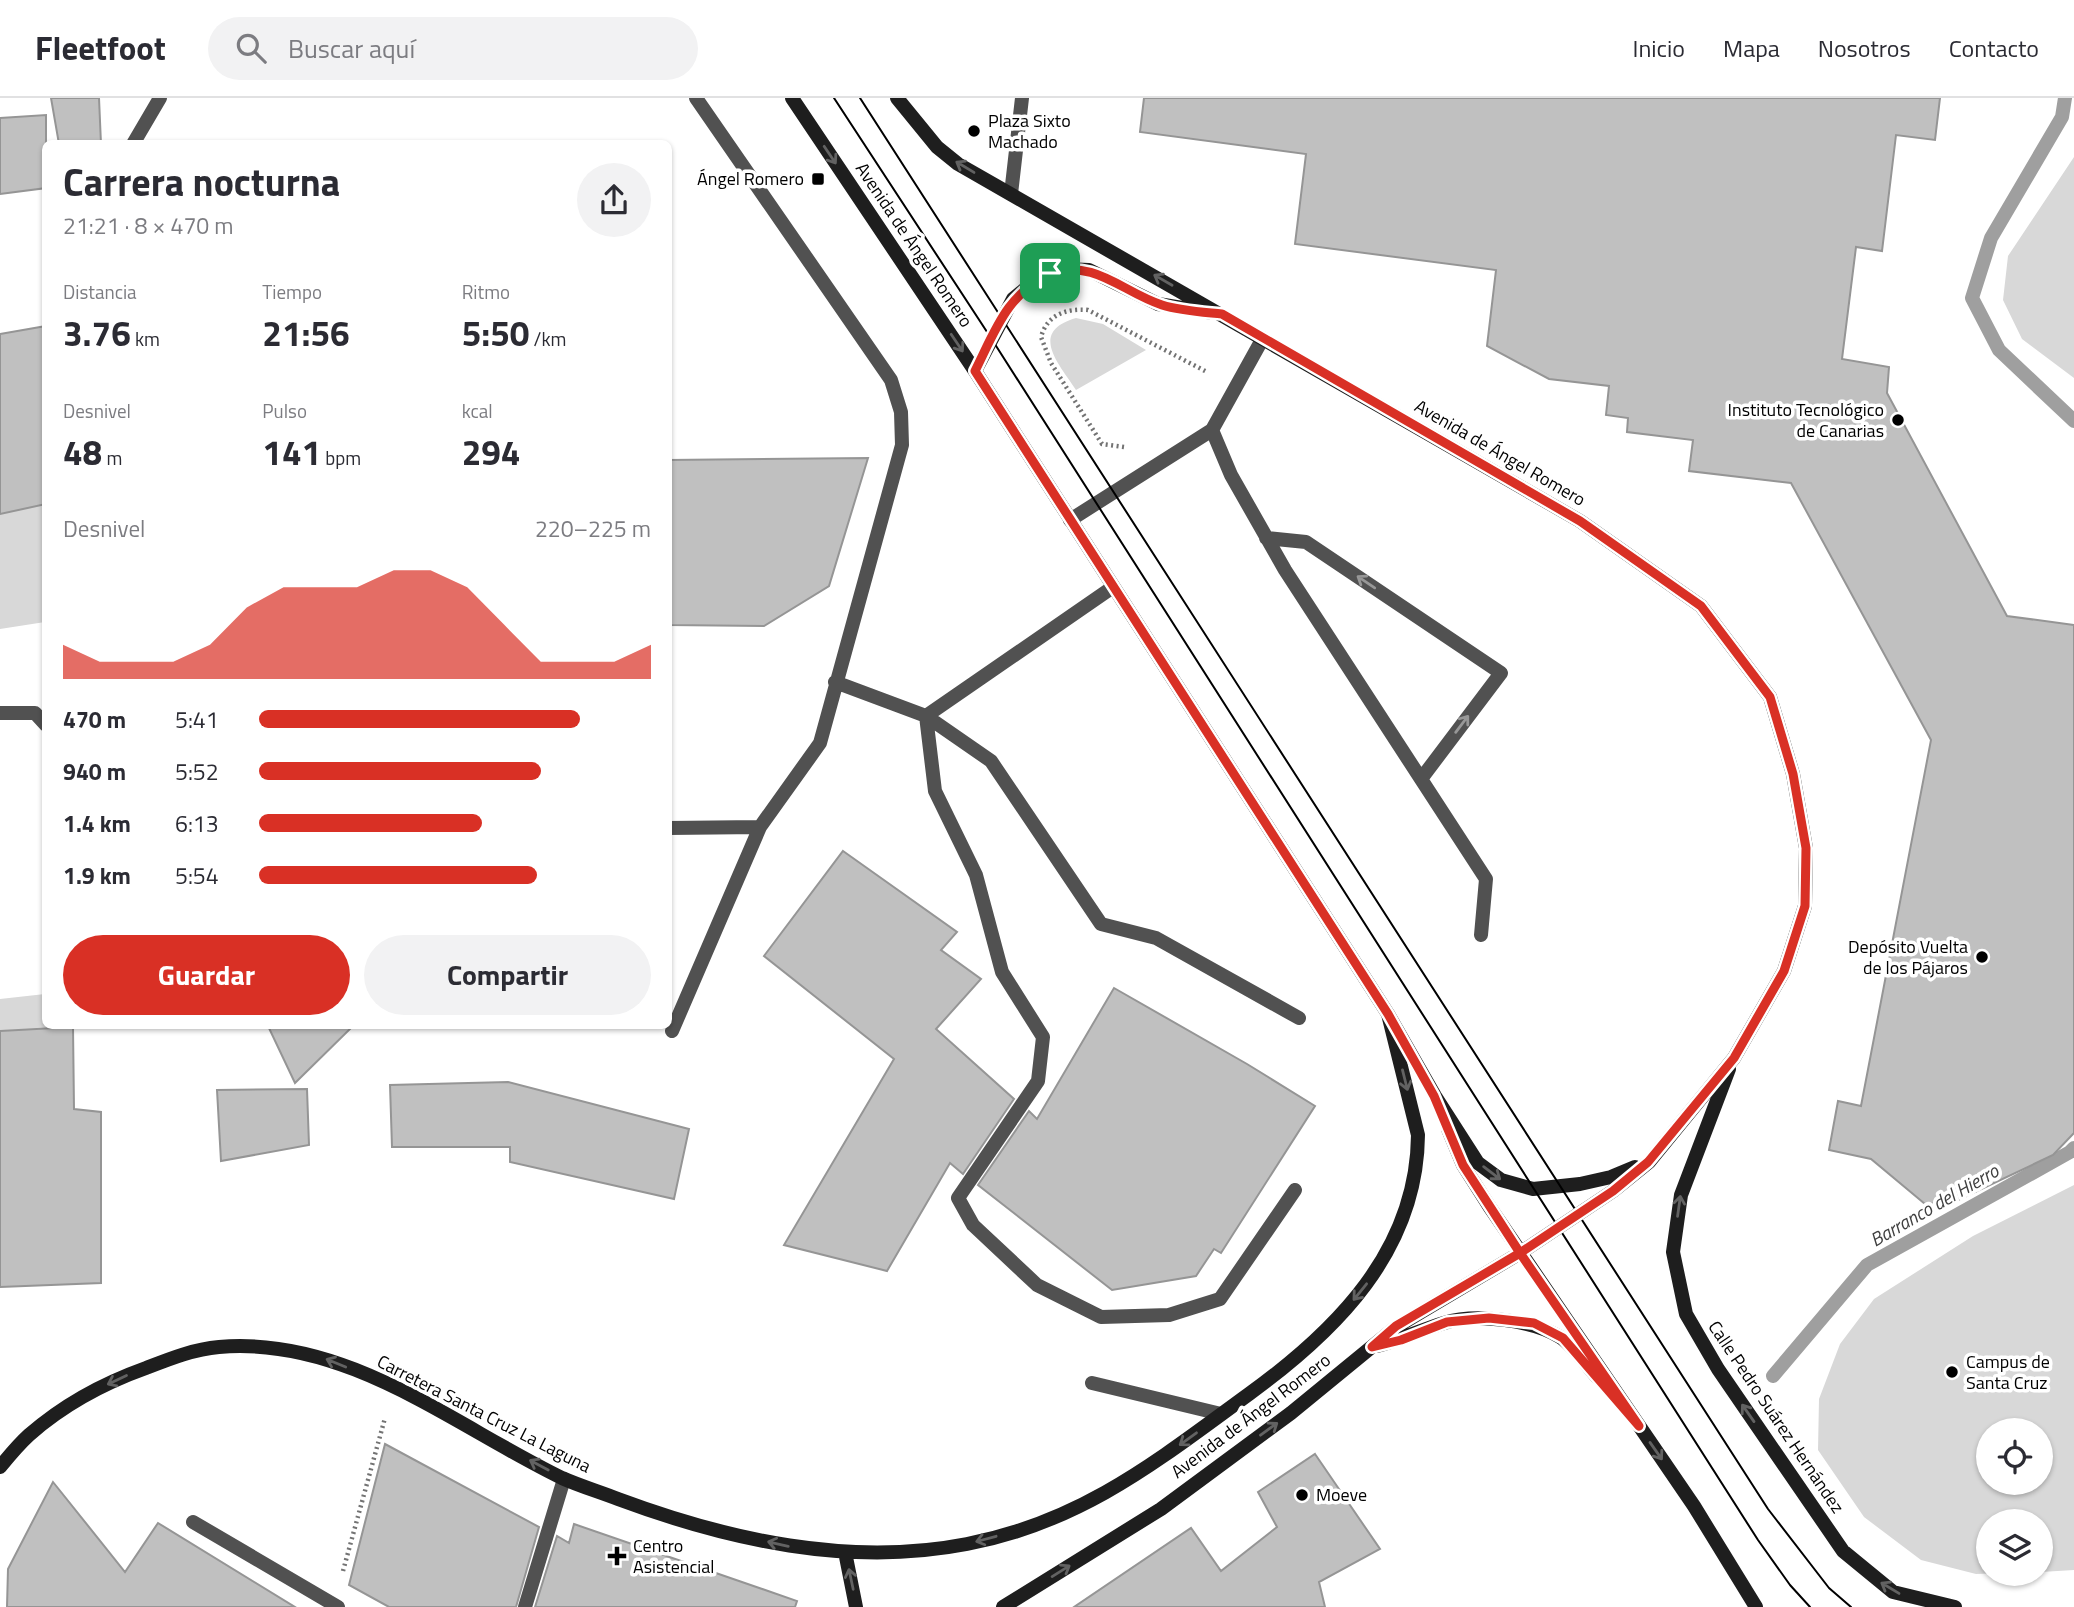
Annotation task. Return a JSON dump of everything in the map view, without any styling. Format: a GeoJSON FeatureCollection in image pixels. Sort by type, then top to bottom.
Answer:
{"type":"FeatureCollection","features":[{"type":"Feature","properties":{"kind":"main road","name":"Avenida de Ángel Romero"},"geometry":{"type":"LineString","coordinates":[[792,98],[975,371],[1388,1014]]}},
{"type":"Feature","properties":{"kind":"main road","name":"Avenida de Ángel Romero"},"geometry":{"type":"LineString","coordinates":[[897,98],[937,147],[958,164],[1580,521],[1701,606],[1770,697],[1793,774],[1806,848],[1805,906],[1784,971],[1734,1058],[1648,1162],[1613,1191],[1520,1253],[1396,1326],[1291,1413],[1161,1509],[1003,1607]]}},
{"type":"Feature","properties":{"kind":"main road"},"geometry":{"type":"LineString","coordinates":[[975,371],[1013,299],[1037,279],[1063,269],[1090,271],[1171,308],[1222,314]]}},
{"type":"Feature","properties":{"kind":"main road"},"geometry":{"type":"LineString","coordinates":[[1388,1014],[1434,1096],[1478,1163],[1502,1180],[1533,1189],[1580,1184],[1611,1177],[1648,1162]]}},
{"type":"Feature","properties":{"kind":"main road","name":"Carretera Santa Cruz La Laguna"},"geometry":{"type":"LineString","coordinates":[[0,1467],[28,1436],[70,1405],[105,1385],[174,1357],[215,1347],[267,1346],[323,1358],[394,1386],[564,1479],[670,1518],[794,1548],[845,1552],[912,1552],[968,1544],[1015,1532],[1072,1511],[1144,1470],[1294,1362],[1339,1319],[1378,1270],[1389,1251],[1415,1179],[1419,1135],[1388,1014]]}},
{"type":"Feature","properties":{"kind":"main road","name":"Calle Pedro Suárez Hernández"},"geometry":{"type":"LineString","coordinates":[[1734,1058],[1681,1195],[1673,1252],[1686,1314],[1718,1369],[1843,1551],[1893,1592],[1955,1607]]}},
{"type":"Feature","properties":{"kind":"main road"},"geometry":{"type":"LineString","coordinates":[[1434,1096],[1463,1165],[1520,1253],[1694,1506],[1756,1607]]}},
{"type":"Feature","properties":{"kind":"main road"},"geometry":{"type":"LineString","coordinates":[[1372,1347],[1401,1340],[1447,1322],[1489,1318],[1534,1323],[1563,1338],[1639,1426]]}},
{"type":"Feature","properties":{"kind":"main road"},"geometry":{"type":"LineString","coordinates":[[845,1552],[856,1607]]}},
{"type":"Feature","properties":{"kind":"street"},"geometry":{"type":"LineString","coordinates":[[136,140],[160,98]]}},
{"type":"Feature","properties":{"kind":"street"},"geometry":{"type":"LineString","coordinates":[[673,1031],[760,827],[820,743],[902,445],[901,412],[891,380],[696,98]]}},
{"type":"Feature","properties":{"kind":"street"},"geometry":{"type":"LineString","coordinates":[[1011,194],[1022,98]]}},
{"type":"Feature","properties":{"kind":"street"},"geometry":{"type":"LineString","coordinates":[[1070,520],[1212,430],[1263,338]]}},
{"type":"Feature","properties":{"kind":"street"},"geometry":{"type":"LineString","coordinates":[[1212,430],[1231,474],[1285,570],[1486,878],[1481,935]]}},
{"type":"Feature","properties":{"kind":"street"},"geometry":{"type":"LineString","coordinates":[[1266,538],[1306,542],[1501,673],[1421,779]]}},
{"type":"Feature","properties":{"kind":"street"},"geometry":{"type":"LineString","coordinates":[[926,716],[1113,587]]}},
{"type":"Feature","properties":{"kind":"street"},"geometry":{"type":"LineString","coordinates":[[835,682],[926,716],[991,761],[1101,924],[1156,938],[1299,1018]]}},
{"type":"Feature","properties":{"kind":"street"},"geometry":{"type":"LineString","coordinates":[[0,713],[35,713],[42,721]]}},
{"type":"Feature","properties":{"kind":"street"},"geometry":{"type":"LineString","coordinates":[[926,716],[935,792],[976,875],[1002,972],[1044,1037],[1038,1081],[958,1198],[973,1225],[1037,1284],[1101,1317],[1169,1315],[1220,1299],[1296,1191]]}},
{"type":"Feature","properties":{"kind":"street"},"geometry":{"type":"LineString","coordinates":[[672,828],[760,827]]}},
{"type":"Feature","properties":{"kind":"street"},"geometry":{"type":"LineString","coordinates":[[1091,1383],[1221,1414]]}},
{"type":"Feature","properties":{"kind":"street"},"geometry":{"type":"LineString","coordinates":[[526,1607],[564,1479]]}},
{"type":"Feature","properties":{"kind":"street"},"geometry":{"type":"LineString","coordinates":[[193,1522],[330,1605]]}},
{"type":"Feature","properties":{"kind":"path"},"geometry":{"type":"LineString","coordinates":[[1109,444],[1102,444],[1044,349],[1041,337],[1043,327],[1058,314],[1078,309],[1097,314],[1236,387]]}},
{"type":"Feature","properties":{"kind":"path"},"geometry":{"type":"LineString","coordinates":[[330,1605],[394,1386]]}},
{"type":"Feature","properties":{"kind":"shaded area"},"geometry":{"type":"Polygon","coordinates":[[[2074,157],[2074,378],[2022,339],[2003,300],[2008,256],[2074,157]]]}},
{"type":"Feature","properties":{"kind":"shaded area"},"geometry":{"type":"Polygon","coordinates":[[[1076,318],[1103,324],[1146,350],[1076,390],[1056,359],[1050,340],[1053,332],[1062,324],[1076,318]]]}},
{"type":"Feature","properties":{"kind":"shaded area"},"geometry":{"type":"Polygon","coordinates":[[[42,505],[42,622],[0,629],[0,514],[42,505]]]}},
{"type":"Feature","properties":{"kind":"shaded area"},"geometry":{"type":"Polygon","coordinates":[[[42,994],[42,1029],[0,1031],[0,999],[42,994]]]}},
{"type":"Feature","properties":{"kind":"shaded area","name":"Campus de Santa Cruz"},"geometry":{"type":"Polygon","coordinates":[[[2074,1185],[2074,1570],[2053,1571],[2053,1509],[1976,1509],[1976,1574],[1921,1560],[1864,1517],[1818,1450],[1819,1399],[1840,1344],[1874,1299],[1973,1236],[2074,1185]]]}},
{"type":"Feature","properties":{"kind":"building"},"geometry":{"type":"Polygon","coordinates":[[[51,98],[99,98],[101,140],[58,140],[51,98]]]}},
{"type":"Feature","properties":{"kind":"building","name":"Instituto Tecnológico de Canarias"},"geometry":{"type":"Polygon","coordinates":[[[1144,98],[1940,98],[1935,140],[1896,135],[1882,251],[1856,247],[1842,359],[1889,367],[1887,393],[2007,616],[2074,625],[2074,1133],[2053,1155],[1954,1202],[1925,1204],[1871,1159],[1829,1150],[1838,1101],[1861,1106],[1931,740],[1791,483],[1689,471],[1693,440],[1627,432],[1628,418],[1606,415],[1609,386],[1549,379],[1487,346],[1496,270],[1295,244],[1306,154],[1140,132],[1144,98]]]}},
{"type":"Feature","properties":{"kind":"building"},"geometry":{"type":"Polygon","coordinates":[[[46,115],[46,140],[42,140],[42,189],[0,194],[0,118],[46,115]]]}},
{"type":"Feature","properties":{"kind":"building"},"geometry":{"type":"Polygon","coordinates":[[[42,327],[42,505],[0,514],[0,334],[42,327]]]}},
{"type":"Feature","properties":{"kind":"building"},"geometry":{"type":"Polygon","coordinates":[[[868,458],[829,586],[764,626],[672,625],[672,460],[868,458]]]}},
{"type":"Feature","properties":{"kind":"building"},"geometry":{"type":"Polygon","coordinates":[[[843,851],[957,932],[941,950],[981,979],[936,1029],[1014,1099],[963,1174],[950,1163],[887,1271],[784,1245],[894,1059],[764,956],[843,851]]]}},
{"type":"Feature","properties":{"kind":"building"},"geometry":{"type":"Polygon","coordinates":[[[1114,988],[1315,1106],[1221,1253],[1214,1249],[1196,1276],[1112,1290],[978,1185],[1029,1111],[1037,1119],[1114,988]]]}},
{"type":"Feature","properties":{"kind":"building"},"geometry":{"type":"Polygon","coordinates":[[[73,1029],[74,1109],[101,1112],[101,1283],[0,1287],[0,1031],[73,1029]]]}},
{"type":"Feature","properties":{"kind":"building"},"geometry":{"type":"Polygon","coordinates":[[[269,1029],[350,1029],[295,1083],[269,1029]]]}},
{"type":"Feature","properties":{"kind":"building"},"geometry":{"type":"Polygon","coordinates":[[[508,1082],[689,1129],[674,1199],[510,1162],[510,1147],[392,1147],[390,1085],[508,1082]]]}},
{"type":"Feature","properties":{"kind":"building"},"geometry":{"type":"Polygon","coordinates":[[[307,1089],[309,1145],[221,1161],[217,1090],[307,1089]]]}},
{"type":"Feature","properties":{"kind":"building"},"geometry":{"type":"Polygon","coordinates":[[[385,1444],[539,1527],[516,1607],[389,1607],[349,1585],[385,1444]]]}},
{"type":"Feature","properties":{"kind":"building"},"geometry":{"type":"Polygon","coordinates":[[[1315,1454],[1380,1549],[1319,1582],[1325,1607],[1074,1607],[1191,1528],[1221,1571],[1277,1527],[1258,1492],[1315,1454]]]}},
{"type":"Feature","properties":{"kind":"building"},"geometry":{"type":"Polygon","coordinates":[[[53,1482],[125,1572],[158,1523],[295,1607],[7,1607],[8,1569],[53,1482]]]}},
{"type":"Feature","properties":{"kind":"building","name":"Centro Asistencial"},"geometry":{"type":"Polygon","coordinates":[[[574,1524],[797,1601],[795,1607],[535,1607],[557,1536],[569,1543],[574,1524]]]}},
{"type":"Feature","properties":{"kind":"waterway","name":"Barranco del Hierro"},"geometry":{"type":"LineString","coordinates":[[2065,98],[2062,117],[1991,238],[1972,298],[1999,350],[2074,421]]}},
{"type":"Feature","properties":{"kind":"waterway","name":"Barranco del Hierro"},"geometry":{"type":"LineString","coordinates":[[1773,1376],[1867,1265],[2074,1148]]}},
{"type":"Feature","properties":{"kind":"tram line"},"geometry":{"type":"LineString","coordinates":[[834,98],[991,338],[1758,1540],[1790,1585],[1810,1607]]}},
{"type":"Feature","properties":{"kind":"tram line"},"geometry":{"type":"LineString","coordinates":[[860,98],[1768,1509],[1829,1588],[1851,1607]]}},
{"type":"Feature","properties":{"kind":"place","name":"Plaza Sixto Machado"},"geometry":{"type":"Point","coordinates":[974,131]}},
{"type":"Feature","properties":{"kind":"place","name":"Ángel Romero"},"geometry":{"type":"Point","coordinates":[818,179]}},
{"type":"Feature","properties":{"kind":"place","name":"Instituto Tecnológico de Canarias"},"geometry":{"type":"Point","coordinates":[1898,420]}},
{"type":"Feature","properties":{"kind":"place","name":"Depósito Vuelta de los Pájaros"},"geometry":{"type":"Point","coordinates":[1982,957]}},
{"type":"Feature","properties":{"kind":"place","name":"Campus de Santa Cruz"},"geometry":{"type":"Point","coordinates":[1952,1372]}},
{"type":"Feature","properties":{"kind":"place","name":"Moeve"},"geometry":{"type":"Point","coordinates":[1302,1495]}},
{"type":"Feature","properties":{"kind":"place","name":"Centro Asistencial"},"geometry":{"type":"Point","coordinates":[617,1556]}},
{"type":"Feature","properties":{"kind":"route"},"geometry":{"type":"LineString","coordinates":[[1050,273],[1037,279],[1013,299],[975,371],[1388,1014],[1434,1096],[1463,1165],[1520,1253],[1639,1426],[1563,1338],[1534,1323],[1489,1318],[1447,1322],[1401,1340],[1372,1347],[1396,1326],[1520,1253],[1613,1191],[1648,1162],[1734,1058],[1784,971],[1805,906],[1806,848],[1793,774],[1770,697],[1701,606],[1580,521],[1222,314],[1158,304],[1090,271],[1074,268],[1050,273]]}}]}
